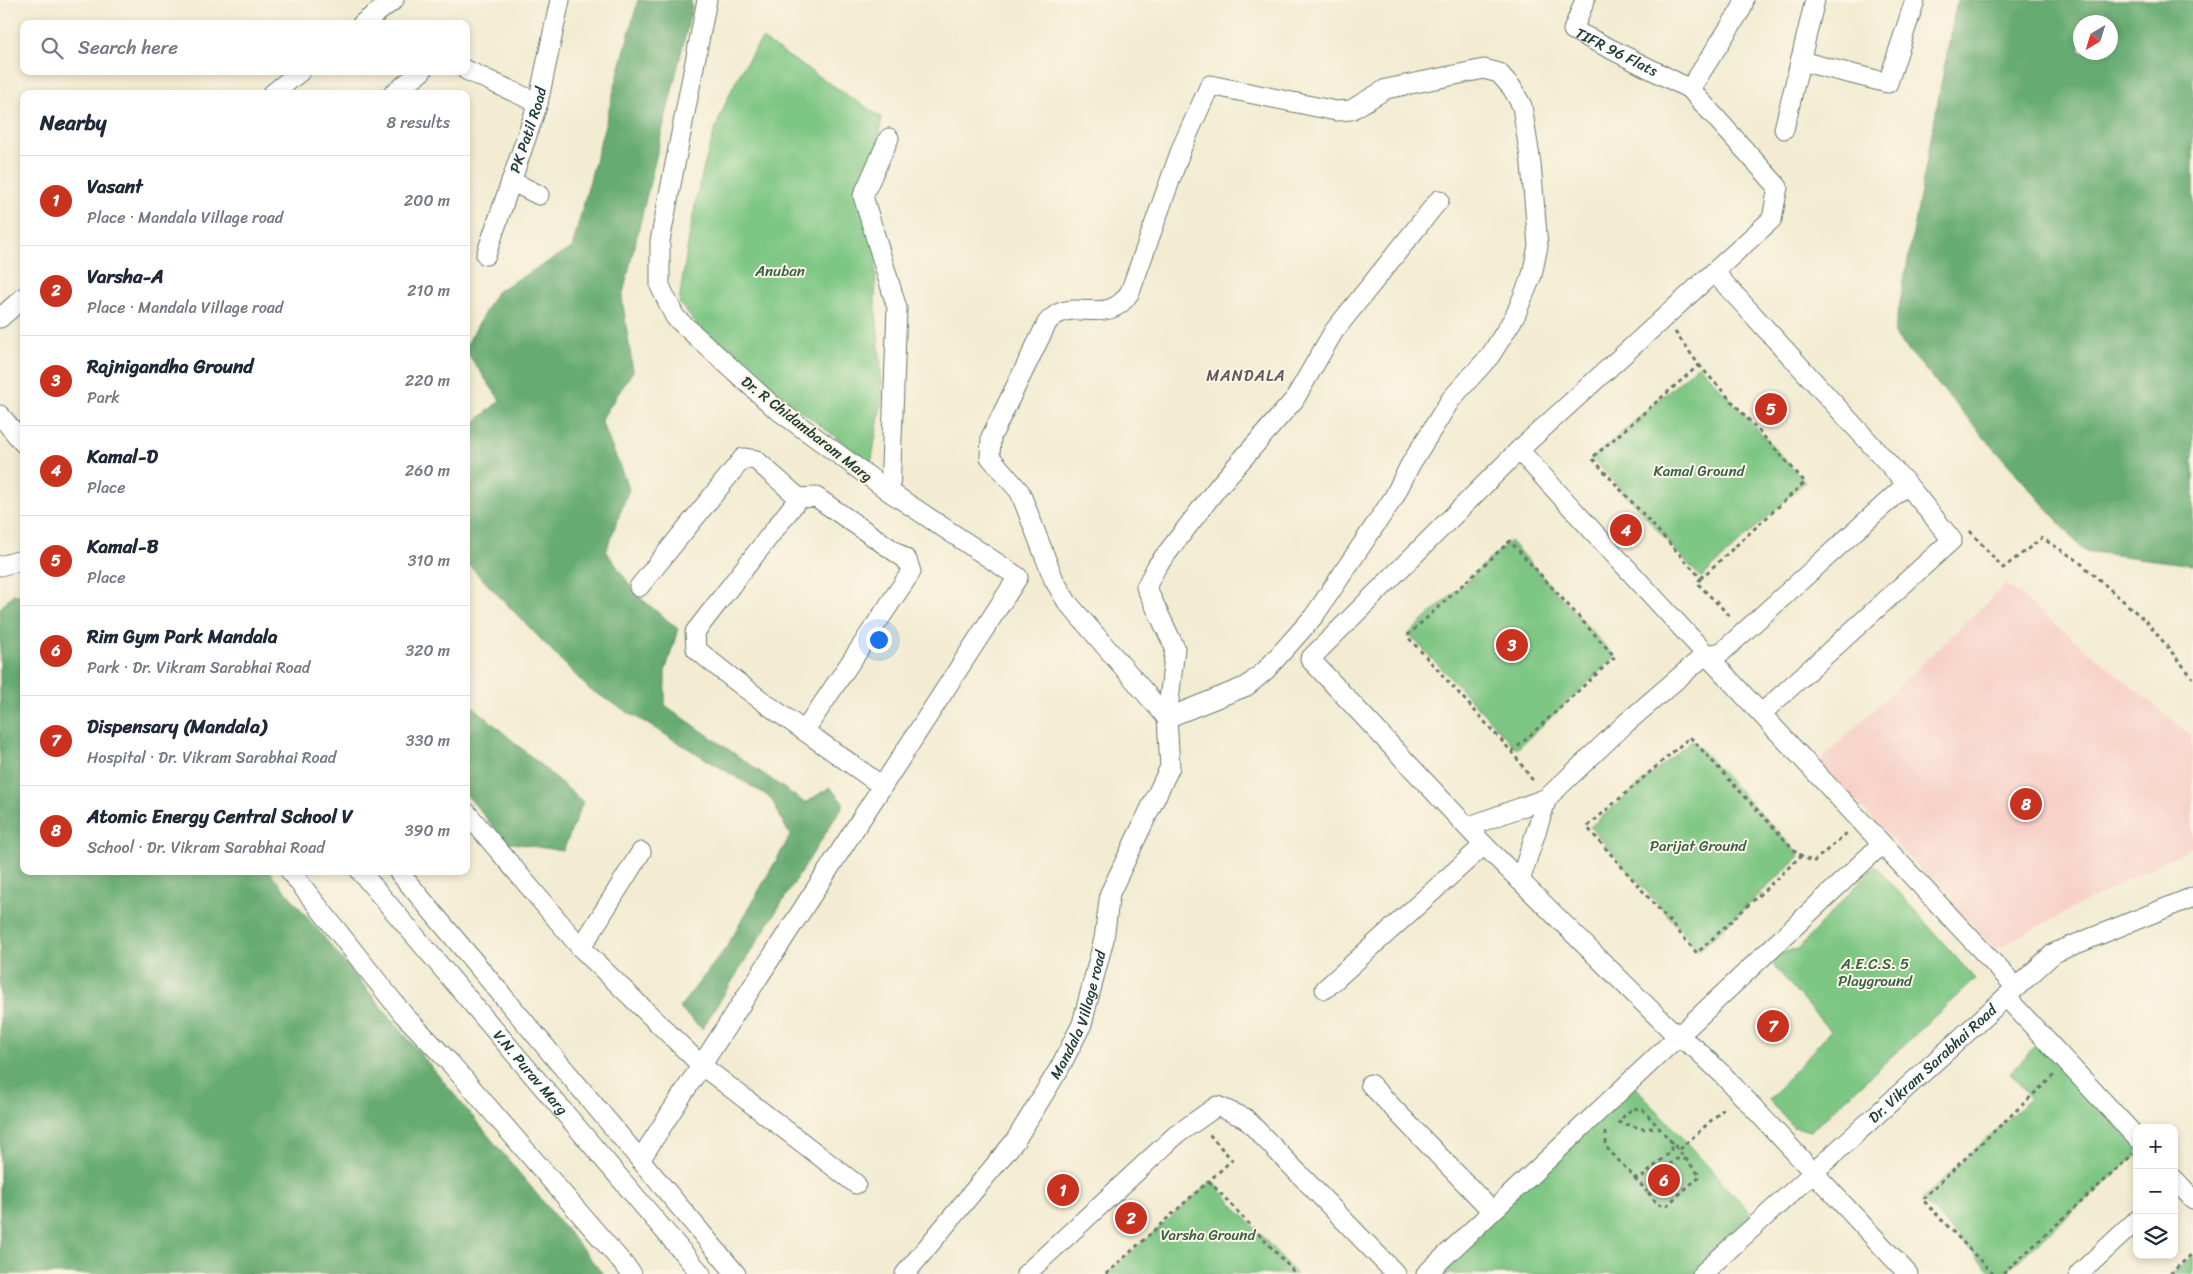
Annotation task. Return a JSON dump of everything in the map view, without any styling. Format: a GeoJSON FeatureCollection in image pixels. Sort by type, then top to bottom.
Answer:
{"type":"FeatureCollection","features":[{"type":"Feature","properties":{"kind":"street"},"geometry":{"type":"LineString","coordinates":[[367,20],[394,0]]}},
{"type":"Feature","properties":{"kind":"street","name":"PK Patil Road"},"geometry":{"type":"LineString","coordinates":[[486,255],[538,103],[560,0]]}},
{"type":"Feature","properties":{"kind":"street","name":"Dr. R Chidambaram Marg"},"geometry":{"type":"LineString","coordinates":[[707,0],[660,241],[660,286],[675,317],[775,408],[890,492],[1018,577],[882,786]]}},
{"type":"Feature","properties":{"kind":"street","name":"TIFR 96 Flats"},"geometry":{"type":"LineString","coordinates":[[1585,0],[1573,30],[1690,89]]}},
{"type":"Feature","properties":{"kind":"street"},"geometry":{"type":"LineString","coordinates":[[1744,0],[1742,8],[1690,89],[1778,188],[1772,219],[1519,450],[1310,659],[1484,845],[1677,1036],[1696,1049],[1740,1094],[1908,1274]]}},
{"type":"Feature","properties":{"kind":"street"},"geometry":{"type":"LineString","coordinates":[[1784,129],[1815,0]]}},
{"type":"Feature","properties":{"kind":"street"},"geometry":{"type":"LineString","coordinates":[[1800,61],[1888,83],[1915,0]]}},
{"type":"Feature","properties":{"kind":"street"},"geometry":{"type":"LineString","coordinates":[[1484,69],[1499,73],[1512,88],[1522,106],[1531,164],[1538,246],[1532,275],[1515,316],[1490,356],[1451,399],[1410,465],[1394,497],[1314,616],[1266,670],[1247,686],[1167,718],[1067,602],[1054,580],[1020,492],[990,457],[991,437],[1047,323],[1062,310],[1105,311],[1117,308],[1124,302],[1130,292],[1182,147],[1210,85],[1336,111],[1351,110],[1386,89],[1405,84],[1484,69]]}},
{"type":"Feature","properties":{"kind":"street"},"geometry":{"type":"LineString","coordinates":[[470,72],[538,103]]}},
{"type":"Feature","properties":{"kind":"street"},"geometry":{"type":"LineString","coordinates":[[280,90],[296,75]]}},
{"type":"Feature","properties":{"kind":"street"},"geometry":{"type":"LineString","coordinates":[[398,90],[417,75]]}},
{"type":"Feature","properties":{"kind":"street"},"geometry":{"type":"LineString","coordinates":[[889,138],[863,196],[897,308],[890,492]]}},
{"type":"Feature","properties":{"kind":"street"},"geometry":{"type":"LineString","coordinates":[[511,181],[539,195]]}},
{"type":"Feature","properties":{"kind":"street","name":"Mandala Village road"},"geometry":{"type":"LineString","coordinates":[[905,1274],[1015,1141],[1059,1069],[1082,1024],[1104,940],[1110,893],[1170,767],[1167,718],[1175,648],[1146,587],[1157,566],[1218,487],[1294,400],[1334,331],[1439,200]]}},
{"type":"Feature","properties":{"kind":"street"},"geometry":{"type":"LineString","coordinates":[[1714,272],[1907,484],[1952,540],[1762,713]]}},
{"type":"Feature","properties":{"kind":"street"},"geometry":{"type":"LineString","coordinates":[[0,318],[20,300]]}},
{"type":"Feature","properties":{"kind":"street"},"geometry":{"type":"LineString","coordinates":[[0,416],[20,439]]}},
{"type":"Feature","properties":{"kind":"street"},"geometry":{"type":"LineString","coordinates":[[1519,450],[1705,655],[1762,713],[1882,844],[2011,992],[2067,1063],[2133,1134]]}},
{"type":"Feature","properties":{"kind":"street"},"geometry":{"type":"LineString","coordinates":[[639,587],[743,458],[756,460],[799,498],[816,497],[907,560],[911,572],[805,730]]}},
{"type":"Feature","properties":{"kind":"street"},"geometry":{"type":"LineString","coordinates":[[1467,827],[1547,798],[1625,724],[1705,655],[1722,652],[1907,484]]}},
{"type":"Feature","properties":{"kind":"street"},"geometry":{"type":"LineString","coordinates":[[640,1160],[882,786],[696,649],[694,632],[799,498]]}},
{"type":"Feature","properties":{"kind":"street"},"geometry":{"type":"LineString","coordinates":[[0,566],[20,563]]}},
{"type":"Feature","properties":{"kind":"street"},"geometry":{"type":"LineString","coordinates":[[1520,881],[1547,798]]}},
{"type":"Feature","properties":{"kind":"street"},"geometry":{"type":"LineString","coordinates":[[470,817],[581,948],[702,1065],[856,1184]]}},
{"type":"Feature","properties":{"kind":"street"},"geometry":{"type":"LineString","coordinates":[[1426,1274],[1882,844]]}},
{"type":"Feature","properties":{"kind":"street"},"geometry":{"type":"LineString","coordinates":[[1325,989],[1484,845]]}},
{"type":"Feature","properties":{"kind":"street"},"geometry":{"type":"LineString","coordinates":[[581,948],[641,852]]}},
{"type":"Feature","properties":{"kind":"street"},"geometry":{"type":"LineString","coordinates":[[293,875],[403,1014],[451,1064],[632,1274]]}},
{"type":"Feature","properties":{"kind":"street","name":"V.N. Purav Marg"},"geometry":{"type":"LineString","coordinates":[[363,875],[701,1274]]}},
{"type":"Feature","properties":{"kind":"street","name":"V.N. Purav Marg"},"geometry":{"type":"LineString","coordinates":[[401,875],[736,1274]]}},
{"type":"Feature","properties":{"kind":"street","name":"Dr. Vikram Sarabhai Road"},"geometry":{"type":"LineString","coordinates":[[1702,1274],[2054,953],[2193,897]]}},
{"type":"Feature","properties":{"kind":"street"},"geometry":{"type":"LineString","coordinates":[[1370,1084],[1492,1211]]}},
{"type":"Feature","properties":{"kind":"street"},"geometry":{"type":"LineString","coordinates":[[1026,1274],[1176,1135],[1196,1119],[1217,1106],[1246,1118],[1396,1274]]}},
{"type":"Feature","properties":{"kind":"street"},"geometry":{"type":"LineString","coordinates":[[584,1134],[603,1116]]}},
{"type":"Feature","properties":{"kind":"street"},"geometry":{"type":"LineString","coordinates":[[2178,1185],[2193,1199]]}},
{"type":"Feature","properties":{"kind":"street"},"geometry":{"type":"LineString","coordinates":[[2079,1274],[2133,1224]]}},
{"type":"Feature","properties":{"kind":"path"},"geometry":{"type":"LineString","coordinates":[[1664,318],[1700,365],[1805,482],[1698,582],[1745,631]]}},
{"type":"Feature","properties":{"kind":"path"},"geometry":{"type":"LineString","coordinates":[[1700,365],[1592,458],[1701,578]]}},
{"type":"Feature","properties":{"kind":"path"},"geometry":{"type":"LineString","coordinates":[[2042,538],[2077,560],[2148,623],[2193,678]]}},
{"type":"Feature","properties":{"kind":"path"},"geometry":{"type":"LineString","coordinates":[[1512,752],[1615,657],[1510,541],[1406,636],[1512,752],[1547,798]]}},
{"type":"Feature","properties":{"kind":"path"},"geometry":{"type":"LineString","coordinates":[[1802,856],[1697,953],[1587,827],[1690,737],[1802,856],[1813,862],[1861,821]]}},
{"type":"Feature","properties":{"kind":"path"},"geometry":{"type":"LineString","coordinates":[[1993,1274],[1922,1199],[2067,1063]]}},
{"type":"Feature","properties":{"kind":"path"},"geometry":{"type":"LineString","coordinates":[[1671,1141],[1678,1150],[1740,1094]]}},
{"type":"Feature","properties":{"kind":"path"},"geometry":{"type":"LineString","coordinates":[[1633,1108],[1643,1110],[1671,1141],[1700,1176],[1666,1206],[1657,1204],[1606,1147],[1605,1133],[1633,1108]]}},
{"type":"Feature","properties":{"kind":"path"},"geometry":{"type":"LineString","coordinates":[[1106,1274],[1232,1160],[1196,1119]]}},
{"type":"Feature","properties":{"kind":"path"},"geometry":{"type":"LineString","coordinates":[[1618,1122],[1644,1128],[1657,1127]]}},
{"type":"Feature","properties":{"kind":"path"},"geometry":{"type":"LineString","coordinates":[[1635,1178],[1644,1176],[1671,1151],[1671,1141]]}},
{"type":"Feature","properties":{"kind":"path"},"geometry":{"type":"LineString","coordinates":[[2003,1274],[2133,1155]]}},
{"type":"Feature","properties":{"kind":"path"},"geometry":{"type":"LineString","coordinates":[[1648,1192],[1650,1183],[1676,1159],[1686,1159]]}},
{"type":"Feature","properties":{"kind":"path"},"geometry":{"type":"LineString","coordinates":[[1209,1180],[1296,1274]]}},
{"type":"Feature","properties":{"kind":"path"},"geometry":{"type":"LineString","coordinates":[[2170,1274],[2193,1253]]}},
{"type":"Feature","properties":{"kind":"shaded area"},"geometry":{"type":"Polygon","coordinates":[[[2006,584],[2192,736],[2193,846],[1995,949],[1819,762],[2006,584]]]}},
{"type":"Feature","properties":{"kind":"green space"},"geometry":{"type":"Polygon","coordinates":[[[638,0],[691,0],[692,8],[622,298],[633,371],[601,420],[629,489],[606,551],[637,595],[678,629],[665,672],[665,705],[805,803],[830,787],[844,804],[702,1029],[679,1008],[726,948],[790,836],[771,798],[589,689],[470,566],[470,426],[500,400],[470,357],[470,339],[496,292],[572,248],[638,0]]]}},
{"type":"Feature","properties":{"kind":"green space"},"geometry":{"type":"Polygon","coordinates":[[[1957,0],[2193,0],[2193,565],[2084,551],[1894,334],[1957,0]]]}},
{"type":"Feature","properties":{"kind":"green space","name":"Anuban"},"geometry":{"type":"Polygon","coordinates":[[[762,39],[881,117],[875,300],[883,393],[871,464],[704,333],[679,303],[696,200],[704,165],[727,99],[743,68],[762,39]]]}},
{"type":"Feature","properties":{"kind":"green space","name":"Kamal Ground"},"geometry":{"type":"Polygon","coordinates":[[[1699,365],[1805,482],[1701,578],[1592,458],[1699,365]]]}},
{"type":"Feature","properties":{"kind":"green space"},"geometry":{"type":"Polygon","coordinates":[[[1510,541],[1615,657],[1517,749],[1409,634],[1510,541]]]}},
{"type":"Feature","properties":{"kind":"green space"},"geometry":{"type":"Polygon","coordinates":[[[13,594],[20,595],[20,875],[272,875],[603,1274],[0,1274],[0,608],[13,594]]]}},
{"type":"Feature","properties":{"kind":"green space"},"geometry":{"type":"Polygon","coordinates":[[[470,703],[583,802],[563,851],[506,842],[470,799],[470,703]]]}},
{"type":"Feature","properties":{"kind":"green space","name":"Parijat Ground"},"geometry":{"type":"Polygon","coordinates":[[[1692,740],[1800,856],[1699,951],[1590,827],[1692,740]]]}},
{"type":"Feature","properties":{"kind":"green space","name":"A.E.C.S. 5 Playground"},"geometry":{"type":"Polygon","coordinates":[[[1875,865],[1975,979],[1811,1131],[1794,1127],[1769,1100],[1830,1031],[1770,961],[1779,953],[1798,949],[1875,865]]]}},
{"type":"Feature","properties":{"kind":"green space"},"geometry":{"type":"Polygon","coordinates":[[[2040,1042],[2133,1143],[2133,1159],[2003,1274],[1993,1274],[1922,1199],[2030,1098],[2010,1072],[2040,1042]]]}},
{"type":"Feature","properties":{"kind":"green space"},"geometry":{"type":"Polygon","coordinates":[[[1632,1083],[1757,1220],[1697,1274],[1433,1274],[1632,1083]]]}},
{"type":"Feature","properties":{"kind":"green space","name":"Varsha Ground"},"geometry":{"type":"Polygon","coordinates":[[[1212,1181],[1296,1274],[1107,1274],[1212,1181]]]}},
{"type":"Feature","properties":{"kind":"green space"},"geometry":{"type":"Polygon","coordinates":[[[2193,1256],[2193,1274],[2173,1274],[2193,1256]]]}},
{"type":"Feature","properties":{"kind":"place","name":"Kamal-B"},"geometry":{"type":"Point","coordinates":[1771,409]}},
{"type":"Feature","properties":{"kind":"place","name":"Kamal-D"},"geometry":{"type":"Point","coordinates":[1626,530]}},
{"type":"Feature","properties":{"kind":"place","name":"Rajnigandha Ground"},"geometry":{"type":"Point","coordinates":[1512,645]}},
{"type":"Feature","properties":{"kind":"place","name":"Atomic Energy Central School V"},"geometry":{"type":"Point","coordinates":[2026,804]}},
{"type":"Feature","properties":{"kind":"place","name":"Dispensary (Mandala)"},"geometry":{"type":"Point","coordinates":[1773,1026]}},
{"type":"Feature","properties":{"kind":"place","name":"Rim Gym Park Mandala"},"geometry":{"type":"Point","coordinates":[1664,1180]}},
{"type":"Feature","properties":{"kind":"place","name":"Vasant"},"geometry":{"type":"Point","coordinates":[1063,1190]}},
{"type":"Feature","properties":{"kind":"place","name":"Varsha-A"},"geometry":{"type":"Point","coordinates":[1131,1218]}},
{"type":"Feature","properties":{"kind":"district","name":"MANDALA"},"geometry":{"type":"Point","coordinates":[1246,375]}}]}
